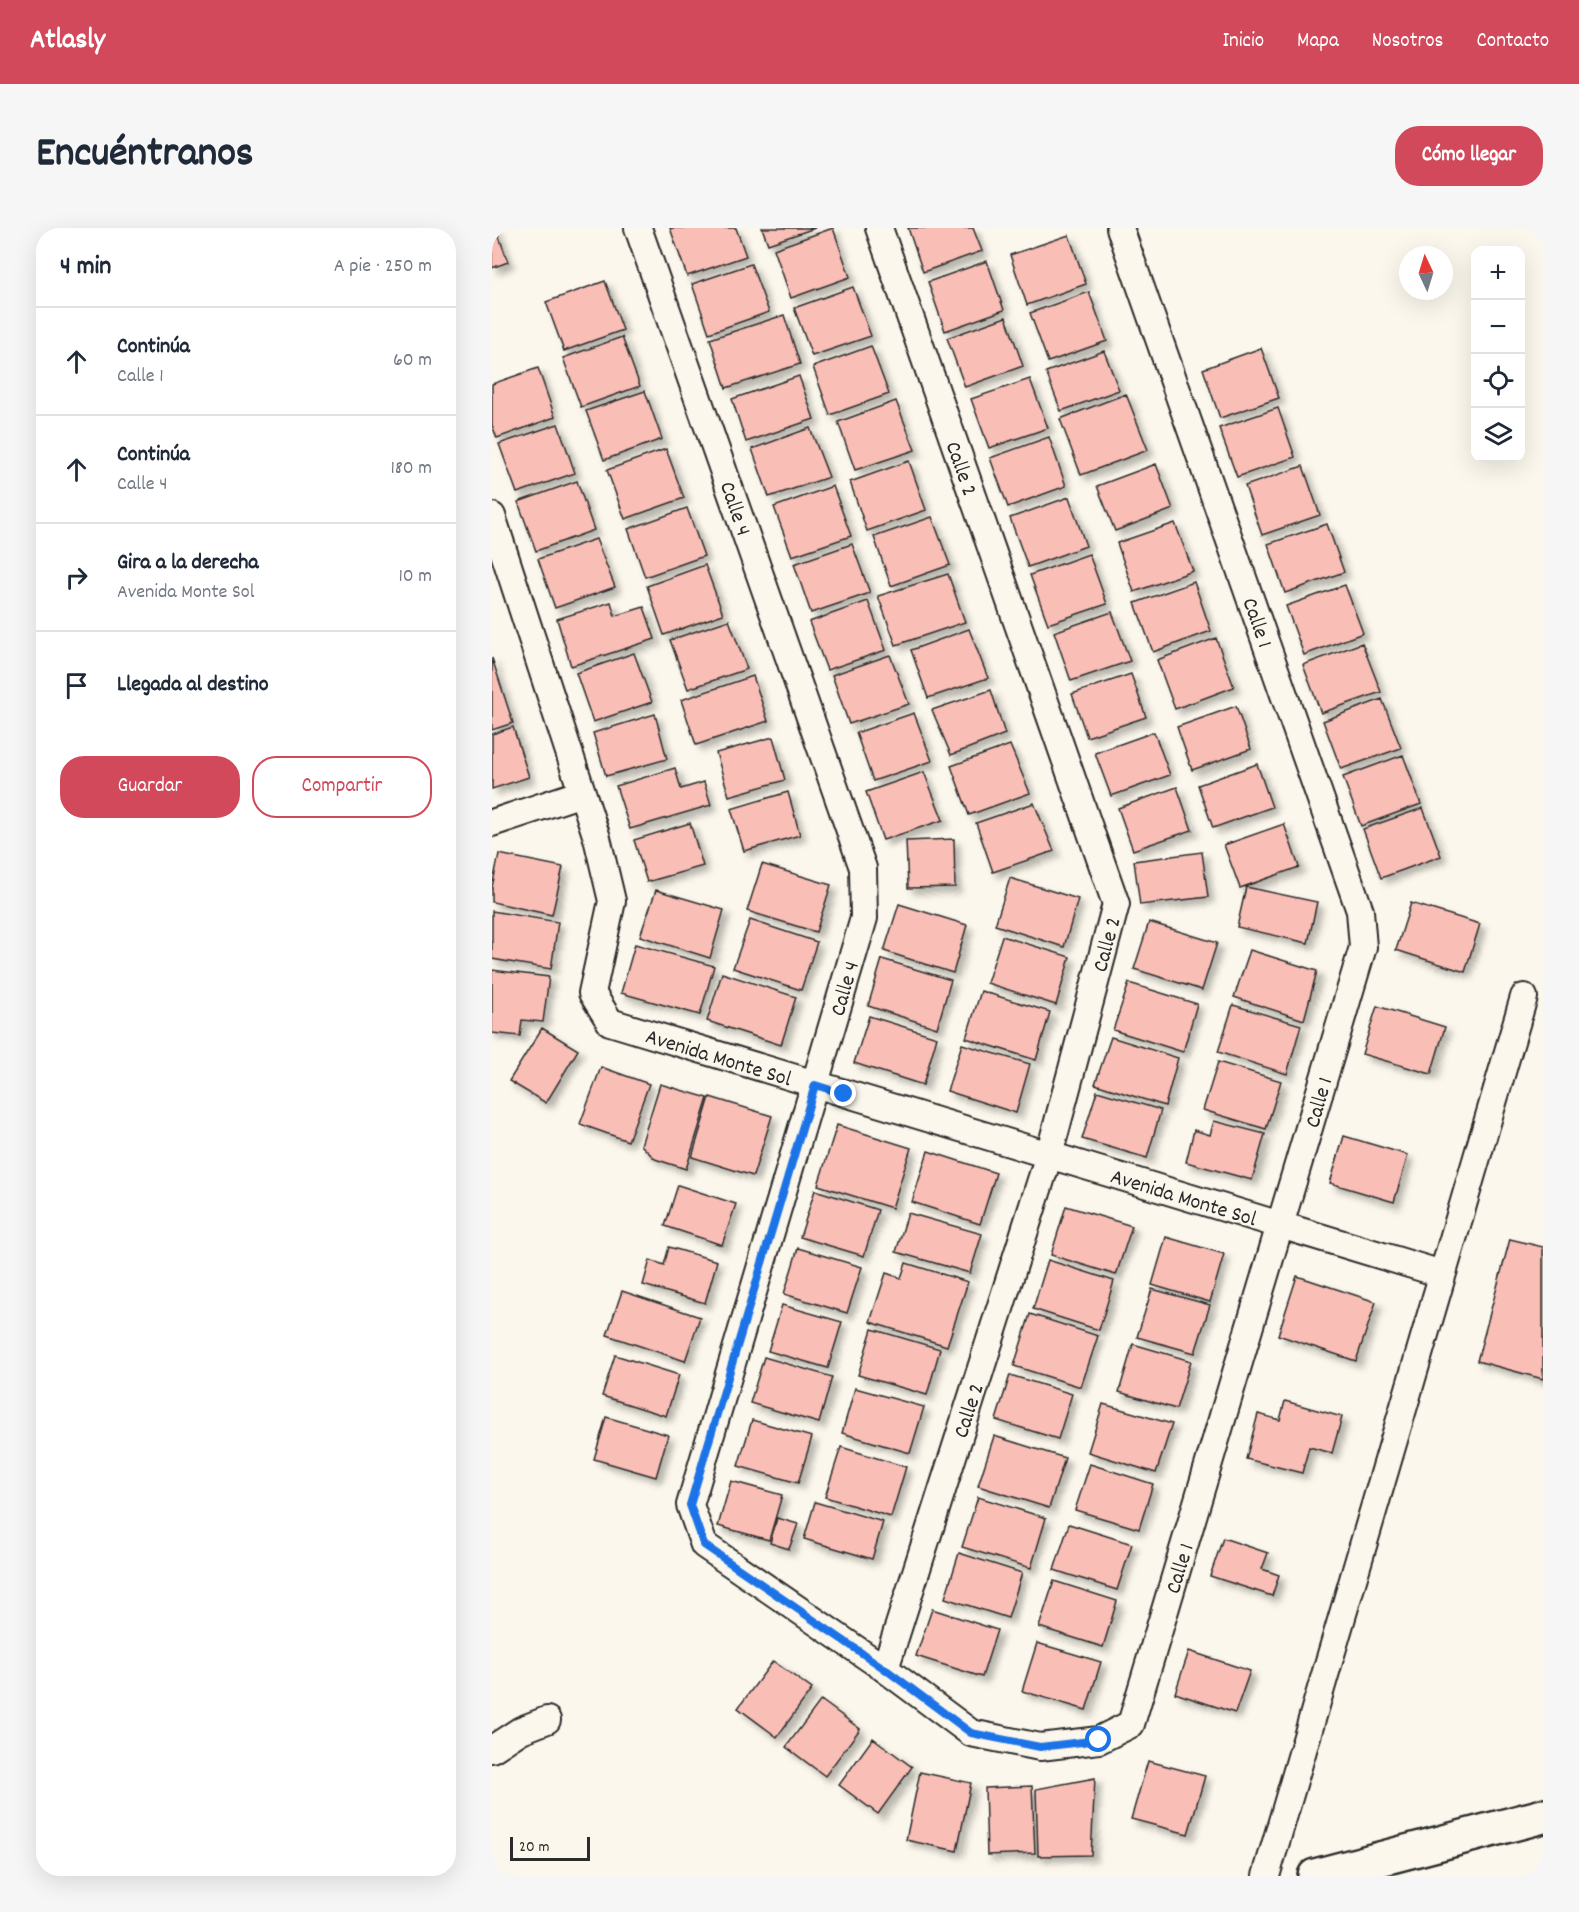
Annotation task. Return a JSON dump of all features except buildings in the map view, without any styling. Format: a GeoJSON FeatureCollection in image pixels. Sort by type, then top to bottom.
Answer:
{"type":"FeatureCollection","features":[{"type":"Feature","properties":{"kind":"street","name":"Calle 4"},"geometry":{"type":"LineString","coordinates":[[638,228],[863,868],[864,918],[690,1505],[704,1545],[885,1669]]}},
{"type":"Feature","properties":{"kind":"street","name":"Calle 2"},"geometry":{"type":"LineString","coordinates":[[879,228],[1116,904],[1049,1155],[885,1669]]}},
{"type":"Feature","properties":{"kind":"street","name":"Calle 1"},"geometry":{"type":"LineString","coordinates":[[885,1669],[971,1733],[1040,1747],[1099,1740],[1131,1724],[1362,947],[1360,911],[1120,228]]}},
{"type":"Feature","properties":{"kind":"street","name":"Avenida Monte Sol"},"geometry":{"type":"LineString","coordinates":[[492,516],[597,838],[612,902],[592,993],[610,1022],[1442,1274]]}},
{"type":"Feature","properties":{"kind":"street"},"geometry":{"type":"LineString","coordinates":[[492,823],[582,793]]}},
{"type":"Feature","properties":{"kind":"street"},"geometry":{"type":"LineString","coordinates":[[1266,1876],[1524,998]]}},
{"type":"Feature","properties":{"kind":"street"},"geometry":{"type":"LineString","coordinates":[[492,1749],[520,1730],[547,1720]]}},
{"type":"Feature","properties":{"kind":"street"},"geometry":{"type":"LineString","coordinates":[[1315,1876],[1543,1816]]}},
{"type":"Feature","properties":{"kind":"route"},"geometry":{"type":"LineString","coordinates":[[844,1094],[815,1085],[690,1505],[704,1545],[885,1669],[971,1733],[1040,1747],[1099,1740]]}}]}
